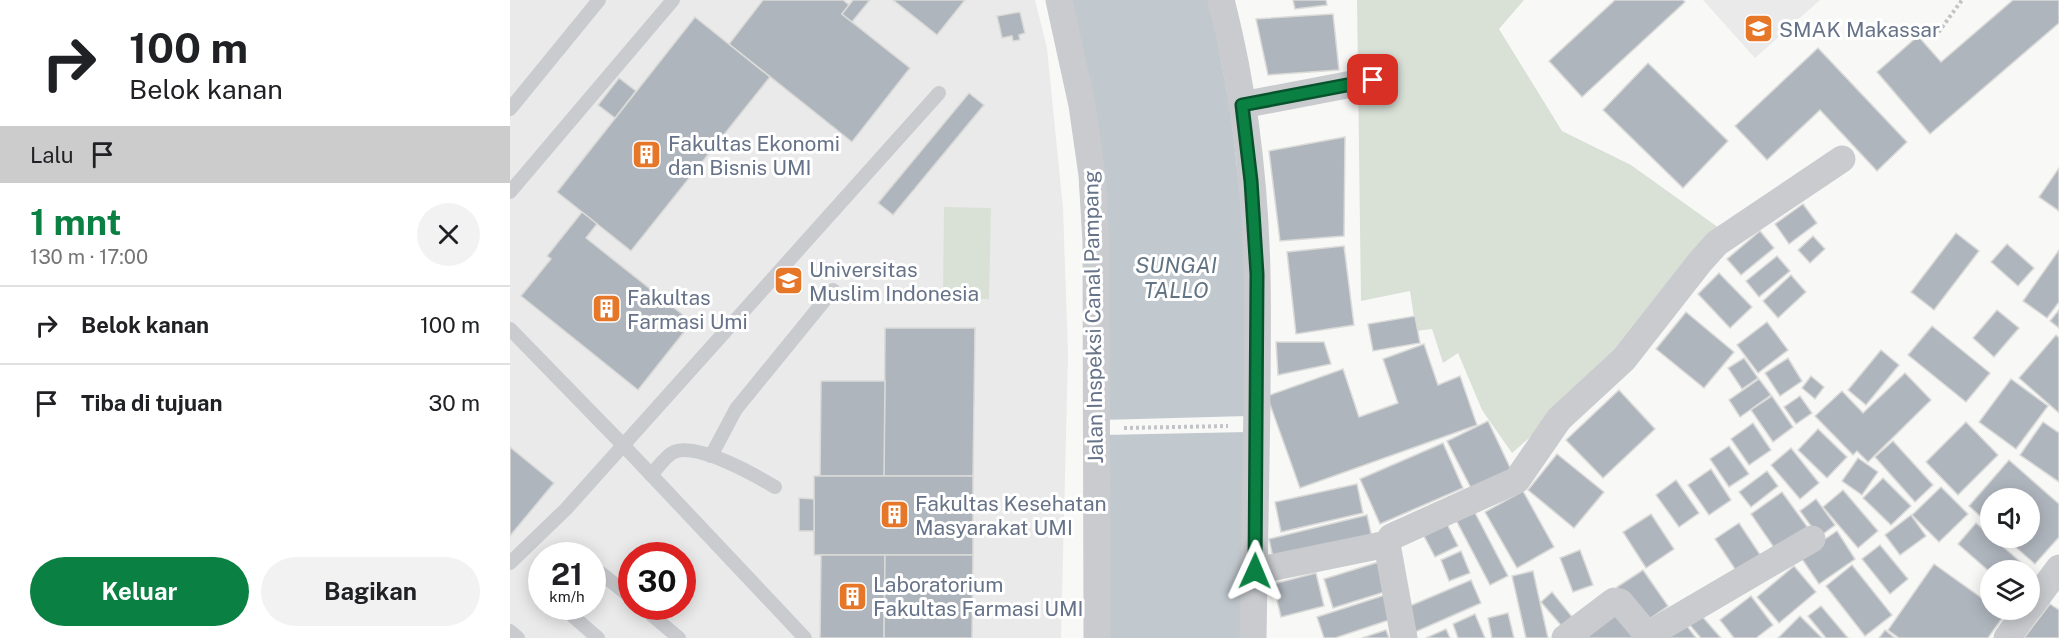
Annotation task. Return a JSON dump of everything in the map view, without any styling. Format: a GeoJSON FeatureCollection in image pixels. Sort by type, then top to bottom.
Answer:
{"type":"FeatureCollection","features":[{"type":"Feature","properties":{"kind":"street","name":"Jalan Inspeksi Canal Pampang"},"geometry":{"type":"LineString","coordinates":[[1059,0],[1082,105],[1092,175],[1096,242],[1097,638]]}},
{"type":"Feature","properties":{"kind":"street"},"geometry":{"type":"LineString","coordinates":[[1221,0],[1232,41],[1242,105],[1251,181],[1257,274],[1253,638]]}},
{"type":"Feature","properties":{"kind":"street"},"geometry":{"type":"LineString","coordinates":[[1242,105],[1373,80]]}},
{"type":"Feature","properties":{"kind":"street"},"geometry":{"type":"LineString","coordinates":[[1404,638],[1388,544],[1394,534],[1517,480],[1559,419],[1624,359],[1717,243],[1842,159]]}},
{"type":"Feature","properties":{"kind":"street"},"geometry":{"type":"LineString","coordinates":[[1565,638],[1614,601],[1620,602],[1649,637],[1812,539]]}},
{"type":"Feature","properties":{"kind":"street"},"geometry":{"type":"LineString","coordinates":[[1255,571],[1388,544]]}},
{"type":"Feature","properties":{"kind":"street"},"geometry":{"type":"LineString","coordinates":[[2040,593],[2059,568]]}},
{"type":"Feature","properties":{"kind":"street"},"geometry":{"type":"LineString","coordinates":[[2007,638],[2020,620]]}},
{"type":"Feature","properties":{"kind":"lane"},"geometry":{"type":"LineString","coordinates":[[510,109],[599,0]]}},
{"type":"Feature","properties":{"kind":"lane"},"geometry":{"type":"LineString","coordinates":[[510,192],[673,0]]}},
{"type":"Feature","properties":{"kind":"lane"},"geometry":{"type":"LineString","coordinates":[[510,563],[566,509],[939,93]]}},
{"type":"Feature","properties":{"kind":"lane"},"geometry":{"type":"LineString","coordinates":[[711,456],[736,409],[833,290]]}},
{"type":"Feature","properties":{"kind":"lane"},"geometry":{"type":"LineString","coordinates":[[510,330],[623,445],[805,638]]}},
{"type":"Feature","properties":{"kind":"lane"},"geometry":{"type":"LineString","coordinates":[[651,475],[674,452],[689,451],[734,465],[775,487]]}},
{"type":"Feature","properties":{"kind":"lane"},"geometry":{"type":"LineString","coordinates":[[606,577],[618,587]]}},
{"type":"Feature","properties":{"kind":"lane"},"geometry":{"type":"LineString","coordinates":[[577,620],[598,638]]}},
{"type":"Feature","properties":{"kind":"lane"},"geometry":{"type":"LineString","coordinates":[[658,620],[679,638]]}},
{"type":"Feature","properties":{"kind":"lane"},"geometry":{"type":"LineString","coordinates":[[510,631],[518,638]]}},
{"type":"Feature","properties":{"kind":"path"},"geometry":{"type":"LineString","coordinates":[[1935,37],[1962,0]]}},
{"type":"Feature","properties":{"kind":"path"},"geometry":{"type":"LineString","coordinates":[[1097,428],[1256,425]]}},
{"type":"Feature","properties":{"kind":"shaded area","name":"Universitas Muslim Indonesia"},"geometry":{"type":"Polygon","coordinates":[[[510,0],[1035,0],[1047,48],[1063,208],[1068,353],[1061,638],[510,638],[510,0]]]}},
{"type":"Feature","properties":{"kind":"shaded area"},"geometry":{"type":"Polygon","coordinates":[[[1357,0],[1524,0],[1499,29],[1562,131],[1631,165],[1719,228],[1612,365],[1512,453],[1482,410],[1458,353],[1443,363],[1432,329],[1416,331],[1410,291],[1361,301],[1357,0]]]}},
{"type":"Feature","properties":{"kind":"shaded area","name":"SMAK Makassar"},"geometry":{"type":"Polygon","coordinates":[[[1703,0],[1820,0],[1755,58],[1703,0]]]}},
{"type":"Feature","properties":{"kind":"shaded area"},"geometry":{"type":"Polygon","coordinates":[[[944,207],[991,208],[989,299],[943,299],[944,207]]]}},
{"type":"Feature","properties":{"kind":"water","name":"SUNGAI TALLO"},"geometry":{"type":"Polygon","coordinates":[[[1068,0],[1210,0],[1231,114],[1245,239],[1244,638],[1106,638],[1068,0]]]}},
{"type":"Feature","properties":{"kind":"pier"},"geometry":{"type":"Polygon","coordinates":[[[1248,416],[1248,432],[1102,435],[1102,420],[1248,416]]]}},
{"type":"Feature","properties":{"kind":"building"},"geometry":{"type":"Polygon","coordinates":[[[763,0],[843,0],[849,5],[842,14],[910,68],[852,142],[729,44],[763,0]]]}},
{"type":"Feature","properties":{"kind":"building"},"geometry":{"type":"Polygon","coordinates":[[[853,0],[870,0],[852,22],[842,14],[853,0]]]}},
{"type":"Feature","properties":{"kind":"building"},"geometry":{"type":"Polygon","coordinates":[[[893,0],[965,0],[937,35],[893,0]]]}},
{"type":"Feature","properties":{"kind":"building"},"geometry":{"type":"Polygon","coordinates":[[[1293,0],[1326,0],[1327,5],[1295,9],[1293,0]]]}},
{"type":"Feature","properties":{"kind":"building"},"geometry":{"type":"Polygon","coordinates":[[[1615,0],[1683,0],[1685,2],[1582,97],[1549,61],[1615,0]]]}},
{"type":"Feature","properties":{"kind":"building"},"geometry":{"type":"Polygon","coordinates":[[[2013,0],[2059,0],[2059,23],[1930,134],[1877,72],[1918,36],[1941,62],[2013,0]]]}},
{"type":"Feature","properties":{"kind":"building"},"geometry":{"type":"Polygon","coordinates":[[[1020,12],[1025,33],[1019,35],[1020,40],[1013,41],[1012,36],[1002,38],[997,16],[1020,12]]]}},
{"type":"Feature","properties":{"kind":"building"},"geometry":{"type":"Polygon","coordinates":[[[1333,14],[1339,70],[1268,75],[1256,19],[1333,14]]]}},
{"type":"Feature","properties":{"kind":"building","name":"Fakultas Ekonomi dan Bisnis UMI"},"geometry":{"type":"Polygon","coordinates":[[[695,17],[770,77],[631,251],[557,192],[695,17]]]}},
{"type":"Feature","properties":{"kind":"building"},"geometry":{"type":"Polygon","coordinates":[[[1818,48],[1907,142],[1877,171],[1820,110],[1767,160],[1735,126],[1818,48]]]}},
{"type":"Feature","properties":{"kind":"building"},"geometry":{"type":"Polygon","coordinates":[[[1648,63],[1728,141],[1683,188],[1603,110],[1648,63]]]}},
{"type":"Feature","properties":{"kind":"building"},"geometry":{"type":"Polygon","coordinates":[[[619,78],[636,91],[615,118],[598,105],[619,78]]]}},
{"type":"Feature","properties":{"kind":"building"},"geometry":{"type":"Polygon","coordinates":[[[969,93],[984,105],[893,215],[878,203],[969,93]]]}},
{"type":"Feature","properties":{"kind":"building"},"geometry":{"type":"Polygon","coordinates":[[[1345,137],[1344,236],[1280,241],[1269,151],[1345,137]]]}},
{"type":"Feature","properties":{"kind":"building"},"geometry":{"type":"Polygon","coordinates":[[[2059,168],[2059,211],[2039,197],[2059,168]]]}},
{"type":"Feature","properties":{"kind":"building"},"geometry":{"type":"Polygon","coordinates":[[[1803,204],[1817,223],[1789,244],[1775,224],[1803,204]]]}},
{"type":"Feature","properties":{"kind":"building","name":"Fakultas Farmasi Umi"},"geometry":{"type":"Polygon","coordinates":[[[582,212],[597,224],[586,238],[692,322],[638,390],[521,296],[551,259],[547,256],[582,212]]]}},
{"type":"Feature","properties":{"kind":"building"},"geometry":{"type":"Polygon","coordinates":[[[1760,231],[1774,248],[1741,275],[1727,259],[1760,231]]]}},
{"type":"Feature","properties":{"kind":"building"},"geometry":{"type":"Polygon","coordinates":[[[1956,233],[1979,251],[1934,310],[1911,292],[1956,233]]]}},
{"type":"Feature","properties":{"kind":"building"},"geometry":{"type":"Polygon","coordinates":[[[1813,236],[1825,249],[1810,263],[1798,250],[1813,236]]]}},
{"type":"Feature","properties":{"kind":"building"},"geometry":{"type":"Polygon","coordinates":[[[2007,244],[2034,268],[2018,286],[1991,262],[2007,244]]]}},
{"type":"Feature","properties":{"kind":"building"},"geometry":{"type":"Polygon","coordinates":[[[1344,246],[1354,325],[1296,334],[1287,252],[1344,246]]]}},
{"type":"Feature","properties":{"kind":"building"},"geometry":{"type":"Polygon","coordinates":[[[2059,250],[2059,302],[2047,318],[2023,301],[2059,250]]]}},
{"type":"Feature","properties":{"kind":"building"},"geometry":{"type":"Polygon","coordinates":[[[1777,256],[1790,271],[1759,297],[1746,281],[1777,256]]]}},
{"type":"Feature","properties":{"kind":"building"},"geometry":{"type":"Polygon","coordinates":[[[1719,273],[1752,307],[1730,328],[1698,294],[1719,273]]]}},
{"type":"Feature","properties":{"kind":"building"},"geometry":{"type":"Polygon","coordinates":[[[1791,275],[1806,292],[1778,318],[1763,301],[1791,275]]]}},
{"type":"Feature","properties":{"kind":"building"},"geometry":{"type":"Polygon","coordinates":[[[1997,310],[2019,328],[1994,357],[1973,338],[1997,310]]]}},
{"type":"Feature","properties":{"kind":"building"},"geometry":{"type":"Polygon","coordinates":[[[2059,310],[2059,328],[2050,321],[2059,310]]]}},
{"type":"Feature","properties":{"kind":"building"},"geometry":{"type":"Polygon","coordinates":[[[1686,312],[1734,352],[1704,388],[1656,349],[1686,312]]]}},
{"type":"Feature","properties":{"kind":"building"},"geometry":{"type":"Polygon","coordinates":[[[1415,316],[1420,343],[1373,351],[1368,324],[1415,316]]]}},
{"type":"Feature","properties":{"kind":"building"},"geometry":{"type":"Polygon","coordinates":[[[1767,322],[1788,350],[1758,373],[1737,345],[1767,322]]]}},
{"type":"Feature","properties":{"kind":"building"},"geometry":{"type":"Polygon","coordinates":[[[1932,326],[1990,373],[1966,402],[1908,355],[1932,326]]]}},
{"type":"Feature","properties":{"kind":"building"},"geometry":{"type":"Polygon","coordinates":[[[885,328],[975,328],[973,476],[884,476],[885,328]]]}},
{"type":"Feature","properties":{"kind":"building"},"geometry":{"type":"Polygon","coordinates":[[[2056,335],[2059,338],[2059,413],[2019,378],[2056,335]]]}},
{"type":"Feature","properties":{"kind":"building"},"geometry":{"type":"Polygon","coordinates":[[[1276,342],[1324,342],[1331,364],[1278,375],[1276,342]]]}},
{"type":"Feature","properties":{"kind":"building"},"geometry":{"type":"Polygon","coordinates":[[[1424,344],[1438,385],[1460,376],[1477,425],[1300,488],[1267,396],[1343,369],[1359,417],[1398,403],[1383,359],[1424,344]]]}},
{"type":"Feature","properties":{"kind":"building"},"geometry":{"type":"Polygon","coordinates":[[[1881,350],[1899,365],[1866,405],[1848,390],[1881,350]]]}},
{"type":"Feature","properties":{"kind":"building"},"geometry":{"type":"Polygon","coordinates":[[[1744,358],[1758,378],[1742,389],[1728,368],[1744,358]]]}},
{"type":"Feature","properties":{"kind":"building"},"geometry":{"type":"Polygon","coordinates":[[[1788,358],[1802,381],[1780,396],[1765,373],[1788,358]]]}},
{"type":"Feature","properties":{"kind":"building"},"geometry":{"type":"Polygon","coordinates":[[[1905,373],[1931,400],[1868,462],[1857,451],[1853,455],[1815,416],[1842,391],[1863,413],[1905,373]]]}},
{"type":"Feature","properties":{"kind":"building"},"geometry":{"type":"Polygon","coordinates":[[[1811,376],[1824,387],[1815,399],[1802,388],[1811,376]]]}},
{"type":"Feature","properties":{"kind":"building"},"geometry":{"type":"Polygon","coordinates":[[[1759,379],[1771,395],[1740,417],[1729,400],[1759,379]]]}},
{"type":"Feature","properties":{"kind":"building"},"geometry":{"type":"Polygon","coordinates":[[[2011,379],[2048,406],[2016,449],[1979,422],[2011,379]]]}},
{"type":"Feature","properties":{"kind":"building"},"geometry":{"type":"Polygon","coordinates":[[[821,381],[885,381],[884,476],[820,476],[821,381]]]}},
{"type":"Feature","properties":{"kind":"building"},"geometry":{"type":"Polygon","coordinates":[[[1619,390],[1655,429],[1603,478],[1566,440],[1619,390]]]}},
{"type":"Feature","properties":{"kind":"building"},"geometry":{"type":"Polygon","coordinates":[[[1772,396],[1793,427],[1773,442],[1751,410],[1772,396]]]}},
{"type":"Feature","properties":{"kind":"building"},"geometry":{"type":"Polygon","coordinates":[[[1800,396],[1812,413],[1796,424],[1784,407],[1800,396]]]}},
{"type":"Feature","properties":{"kind":"building"},"geometry":{"type":"Polygon","coordinates":[[[1488,421],[1514,476],[1475,496],[1447,441],[1488,421]]]}},
{"type":"Feature","properties":{"kind":"building"},"geometry":{"type":"Polygon","coordinates":[[[1966,422],[1998,455],[1958,495],[1926,462],[1966,422]]]}},
{"type":"Feature","properties":{"kind":"building"},"geometry":{"type":"Polygon","coordinates":[[[2043,422],[2059,433],[2059,482],[2020,455],[2043,422]]]}},
{"type":"Feature","properties":{"kind":"building"},"geometry":{"type":"Polygon","coordinates":[[[1753,423],[1771,450],[1749,465],[1731,439],[1753,423]]]}},
{"type":"Feature","properties":{"kind":"building"},"geometry":{"type":"Polygon","coordinates":[[[1818,429],[1847,457],[1827,478],[1798,450],[1818,429]]]}},
{"type":"Feature","properties":{"kind":"building"},"geometry":{"type":"Polygon","coordinates":[[[1893,441],[1933,485],[1915,502],[1875,457],[1893,441]]]}},
{"type":"Feature","properties":{"kind":"building"},"geometry":{"type":"Polygon","coordinates":[[[1443,443],[1463,488],[1380,524],[1360,479],[1443,443]]]}},
{"type":"Feature","properties":{"kind":"building"},"geometry":{"type":"Polygon","coordinates":[[[1729,446],[1749,474],[1729,487],[1710,459],[1729,446]]]}},
{"type":"Feature","properties":{"kind":"building"},"geometry":{"type":"Polygon","coordinates":[[[510,447],[554,483],[510,536],[510,447]]]}},
{"type":"Feature","properties":{"kind":"building"},"geometry":{"type":"Polygon","coordinates":[[[1791,448],[1819,483],[1800,499],[1771,465],[1791,448]]]}},
{"type":"Feature","properties":{"kind":"building"},"geometry":{"type":"Polygon","coordinates":[[[1557,454],[1604,492],[1574,528],[1528,490],[1557,454]]]}},
{"type":"Feature","properties":{"kind":"building"},"geometry":{"type":"Polygon","coordinates":[[[1858,458],[1878,472],[1862,495],[1842,481],[1858,458]]]}},
{"type":"Feature","properties":{"kind":"building"},"geometry":{"type":"Polygon","coordinates":[[[2009,460],[2059,504],[2059,537],[2039,560],[2030,560],[2017,548],[2040,548],[2040,488],[1985,488],[2009,460]]]}},
{"type":"Feature","properties":{"kind":"building"},"geometry":{"type":"Polygon","coordinates":[[[1711,469],[1731,500],[1709,515],[1688,485],[1711,469]]]}},
{"type":"Feature","properties":{"kind":"building"},"geometry":{"type":"Polygon","coordinates":[[[1767,471],[1778,486],[1751,507],[1739,492],[1767,471]]]}},
{"type":"Feature","properties":{"kind":"building","name":"Fakultas Kesehatan Masyarakat UMI"},"geometry":{"type":"Polygon","coordinates":[[[814,476],[973,476],[973,555],[814,555],[814,476]]]}},
{"type":"Feature","properties":{"kind":"building"},"geometry":{"type":"Polygon","coordinates":[[[1883,478],[1911,506],[1891,525],[1863,498],[1883,478]]]}},
{"type":"Feature","properties":{"kind":"building"},"geometry":{"type":"Polygon","coordinates":[[[1676,480],[1699,513],[1679,527],[1656,495],[1676,480]]]}},
{"type":"Feature","properties":{"kind":"building"},"geometry":{"type":"Polygon","coordinates":[[[1357,484],[1363,513],[1281,532],[1275,502],[1357,484]]]}},
{"type":"Feature","properties":{"kind":"building"},"geometry":{"type":"Polygon","coordinates":[[[1941,487],[1968,514],[1939,542],[1912,515],[1941,487]]]}},
{"type":"Feature","properties":{"kind":"building"},"geometry":{"type":"Polygon","coordinates":[[[1843,490],[1878,531],[1858,548],[1823,507],[1843,490]]]}},
{"type":"Feature","properties":{"kind":"building"},"geometry":{"type":"Polygon","coordinates":[[[1523,491],[1554,547],[1517,568],[1485,512],[1523,491]]]}},
{"type":"Feature","properties":{"kind":"building"},"geometry":{"type":"Polygon","coordinates":[[[1782,492],[1811,532],[1779,555],[1751,514],[1782,492]]]}},
{"type":"Feature","properties":{"kind":"building"},"geometry":{"type":"Polygon","coordinates":[[[1980,493],[1980,516],[1969,506],[1980,493]]]}},
{"type":"Feature","properties":{"kind":"building"},"geometry":{"type":"Polygon","coordinates":[[[799,498],[814,499],[814,531],[799,531],[799,498]]]}},
{"type":"Feature","properties":{"kind":"building"},"geometry":{"type":"Polygon","coordinates":[[[1816,499],[1835,525],[1819,537],[1800,511],[1816,499]]]}},
{"type":"Feature","properties":{"kind":"building"},"geometry":{"type":"Polygon","coordinates":[[[1473,509],[1508,576],[1490,585],[1455,518],[1473,509]]]}},
{"type":"Feature","properties":{"kind":"building"},"geometry":{"type":"Polygon","coordinates":[[[1651,514],[1674,549],[1646,568],[1623,532],[1651,514]]]}},
{"type":"Feature","properties":{"kind":"building"},"geometry":{"type":"Polygon","coordinates":[[[1367,515],[1372,538],[1274,562],[1269,539],[1367,515]]]}},
{"type":"Feature","properties":{"kind":"building"},"geometry":{"type":"Polygon","coordinates":[[[1911,515],[1926,536],[1900,555],[1885,535],[1911,515]]]}},
{"type":"Feature","properties":{"kind":"building"},"geometry":{"type":"Polygon","coordinates":[[[1739,523],[1765,562],[1741,578],[1715,539],[1739,523]]]}},
{"type":"Feature","properties":{"kind":"building"},"geometry":{"type":"Polygon","coordinates":[[[1976,523],[1980,527],[1980,548],[2004,548],[2018,560],[1980,560],[1980,563],[1958,544],[1976,523]]]}},
{"type":"Feature","properties":{"kind":"building"},"geometry":{"type":"Polygon","coordinates":[[[1447,524],[1458,546],[1435,557],[1424,536],[1447,524]]]}},
{"type":"Feature","properties":{"kind":"building"},"geometry":{"type":"Polygon","coordinates":[[[1837,531],[1855,559],[1819,584],[1800,556],[1837,531]]]}},
{"type":"Feature","properties":{"kind":"building"},"geometry":{"type":"Polygon","coordinates":[[[1880,545],[1908,579],[1890,594],[1862,559],[1880,545]]]}},
{"type":"Feature","properties":{"kind":"building"},"geometry":{"type":"Polygon","coordinates":[[[1580,550],[1593,585],[1573,592],[1560,558],[1580,550]]]}},
{"type":"Feature","properties":{"kind":"building"},"geometry":{"type":"Polygon","coordinates":[[[1461,551],[1470,573],[1449,581],[1441,560],[1461,551]]]}},
{"type":"Feature","properties":{"kind":"building","name":"Laboratorium Fakultas Farmasi UMI"},"geometry":{"type":"Polygon","coordinates":[[[821,555],[885,555],[884,638],[820,638],[821,555]]]}},
{"type":"Feature","properties":{"kind":"building"},"geometry":{"type":"Polygon","coordinates":[[[885,555],[973,555],[972,638],[884,638],[885,555]]]}},
{"type":"Feature","properties":{"kind":"building"},"geometry":{"type":"Polygon","coordinates":[[[1385,560],[1394,589],[1333,608],[1324,579],[1385,560]]]}},
{"type":"Feature","properties":{"kind":"building"},"geometry":{"type":"Polygon","coordinates":[[[1934,564],[1980,597],[1980,620],[2001,620],[1988,638],[1899,638],[1888,630],[1934,564]]]}},
{"type":"Feature","properties":{"kind":"building"},"geometry":{"type":"Polygon","coordinates":[[[1852,565],[1892,615],[1865,636],[1826,586],[1852,565]]]}},
{"type":"Feature","properties":{"kind":"building"},"geometry":{"type":"Polygon","coordinates":[[[1794,566],[1816,592],[1779,623],[1757,597],[1794,566]]]}},
{"type":"Feature","properties":{"kind":"building"},"geometry":{"type":"Polygon","coordinates":[[[1643,570],[1668,606],[1642,624],[1617,587],[1643,570]]]}},
{"type":"Feature","properties":{"kind":"building"},"geometry":{"type":"Polygon","coordinates":[[[1533,571],[1548,638],[1526,638],[1512,576],[1533,571]]]}},
{"type":"Feature","properties":{"kind":"building"},"geometry":{"type":"Polygon","coordinates":[[[1316,573],[1324,606],[1281,617],[1273,584],[1316,573]]]}},
{"type":"Feature","properties":{"kind":"building"},"geometry":{"type":"Polygon","coordinates":[[[1471,580],[1481,603],[1415,632],[1405,608],[1471,580]]]}},
{"type":"Feature","properties":{"kind":"building"},"geometry":{"type":"Polygon","coordinates":[[[1552,592],[1577,623],[1566,631],[1541,602],[1552,592]]]}},
{"type":"Feature","properties":{"kind":"building"},"geometry":{"type":"Polygon","coordinates":[[[1388,594],[1395,618],[1335,638],[1324,638],[1317,617],[1388,594]]]}},
{"type":"Feature","properties":{"kind":"building"},"geometry":{"type":"Polygon","coordinates":[[[1751,596],[1773,625],[1756,638],[1734,638],[1720,620],[1751,596]]]}},
{"type":"Feature","properties":{"kind":"building"},"geometry":{"type":"Polygon","coordinates":[[[2050,604],[2059,610],[2059,638],[2024,638],[2050,604]]]}},
{"type":"Feature","properties":{"kind":"building"},"geometry":{"type":"Polygon","coordinates":[[[1821,606],[1848,638],[1826,638],[1808,616],[1821,606]]]}},
{"type":"Feature","properties":{"kind":"building"},"geometry":{"type":"Polygon","coordinates":[[[1618,608],[1642,638],[1582,638],[1618,608]]]}},
{"type":"Feature","properties":{"kind":"building"},"geometry":{"type":"Polygon","coordinates":[[[1508,613],[1514,638],[1492,638],[1488,618],[1508,613]]]}},
{"type":"Feature","properties":{"kind":"building"},"geometry":{"type":"Polygon","coordinates":[[[1475,614],[1485,638],[1458,638],[1453,624],[1475,614]]]}},
{"type":"Feature","properties":{"kind":"building"},"geometry":{"type":"Polygon","coordinates":[[[1700,614],[1721,638],[1701,638],[1689,624],[1700,614]]]}},
{"type":"Feature","properties":{"kind":"building"},"geometry":{"type":"Polygon","coordinates":[[[1800,616],[1822,638],[1778,638],[1800,616]]]}},
{"type":"Feature","properties":{"kind":"building"},"geometry":{"type":"Polygon","coordinates":[[[1684,622],[1696,638],[1665,638],[1684,622]]]}},
{"type":"Feature","properties":{"kind":"building"},"geometry":{"type":"Polygon","coordinates":[[[1446,629],[1450,638],[1426,638],[1446,629]]]}},
{"type":"Feature","properties":{"kind":"building"},"geometry":{"type":"Polygon","coordinates":[[[1386,630],[1389,638],[1362,638],[1386,630]]]}},
{"type":"Feature","properties":{"kind":"building"},"geometry":{"type":"Polygon","coordinates":[[[1885,630],[1895,638],[1879,638],[1885,630]]]}},
{"type":"Feature","properties":{"kind":"place","name":"SMAK Makassar"},"geometry":{"type":"Point","coordinates":[1758,29]}},
{"type":"Feature","properties":{"kind":"place","name":"Fakultas Ekonomi dan Bisnis UMI"},"geometry":{"type":"Point","coordinates":[647,155]}},
{"type":"Feature","properties":{"kind":"place","name":"Universitas Muslim Indonesia"},"geometry":{"type":"Point","coordinates":[788,281]}},
{"type":"Feature","properties":{"kind":"place","name":"Fakultas Farmasi Umi"},"geometry":{"type":"Point","coordinates":[606,309]}},
{"type":"Feature","properties":{"kind":"place","name":"Fakultas Kesehatan Masyarakat UMI"},"geometry":{"type":"Point","coordinates":[894,515]}},
{"type":"Feature","properties":{"kind":"place","name":"Laboratorium Fakultas Farmasi UMI"},"geometry":{"type":"Point","coordinates":[852,596]}},
{"type":"Feature","properties":{"kind":"route"},"geometry":{"type":"LineString","coordinates":[[1255,571],[1257,274],[1251,181],[1242,105],[1373,80]]}}]}
